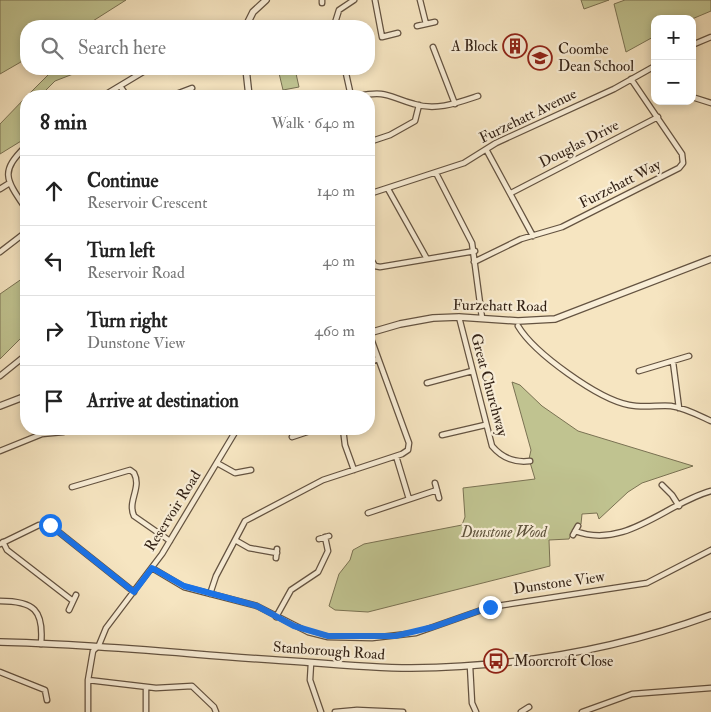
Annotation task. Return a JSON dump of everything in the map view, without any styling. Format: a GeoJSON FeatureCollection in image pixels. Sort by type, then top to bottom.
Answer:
{"type":"FeatureCollection","features":[{"type":"Feature","properties":{"kind":"street"},"geometry":{"type":"LineString","coordinates":[[249,20],[253,12],[266,0]]}},
{"type":"Feature","properties":{"kind":"street"},"geometry":{"type":"LineString","coordinates":[[339,0],[344,5]]}},
{"type":"Feature","properties":{"kind":"street"},"geometry":{"type":"LineString","coordinates":[[335,20],[339,10],[354,0]]}},
{"type":"Feature","properties":{"kind":"street"},"geometry":{"type":"LineString","coordinates":[[375,0],[379,38],[398,34]]}},
{"type":"Feature","properties":{"kind":"street"},"geometry":{"type":"LineString","coordinates":[[420,0],[426,24]]}},
{"type":"Feature","properties":{"kind":"street"},"geometry":{"type":"LineString","coordinates":[[417,26],[435,22]]}},
{"type":"Feature","properties":{"kind":"street"},"geometry":{"type":"LineString","coordinates":[[696,43],[711,37]]}},
{"type":"Feature","properties":{"kind":"street"},"geometry":{"type":"LineString","coordinates":[[433,47],[455,104]]}},
{"type":"Feature","properties":{"kind":"street"},"geometry":{"type":"LineString","coordinates":[[432,62],[438,60]]}},
{"type":"Feature","properties":{"kind":"street","name":"Furzehatt Avenue"},"geometry":{"type":"LineString","coordinates":[[375,192],[436,174],[487,151],[496,144],[651,68]]}},
{"type":"Feature","properties":{"kind":"street"},"geometry":{"type":"LineString","coordinates":[[113,90],[138,75]]}},
{"type":"Feature","properties":{"kind":"street"},"geometry":{"type":"LineString","coordinates":[[247,75],[248,90]]}},
{"type":"Feature","properties":{"kind":"street"},"geometry":{"type":"LineString","coordinates":[[346,75],[349,90]]}},
{"type":"Feature","properties":{"kind":"street","name":"Furzehatt Way"},"geometry":{"type":"LineString","coordinates":[[474,262],[521,239],[562,227],[679,168],[683,163],[682,154],[631,79]]}},
{"type":"Feature","properties":{"kind":"street"},"geometry":{"type":"LineString","coordinates":[[120,86],[123,90]]}},
{"type":"Feature","properties":{"kind":"street"},"geometry":{"type":"LineString","coordinates":[[187,90],[192,88]]}},
{"type":"Feature","properties":{"kind":"street"},"geometry":{"type":"LineString","coordinates":[[375,94],[387,93],[419,105],[440,107],[478,96]]}},
{"type":"Feature","properties":{"kind":"street"},"geometry":{"type":"LineString","coordinates":[[696,98],[711,103]]}},
{"type":"Feature","properties":{"kind":"street"},"geometry":{"type":"LineString","coordinates":[[375,140],[390,135],[415,121],[419,105]]}},
{"type":"Feature","properties":{"kind":"street","name":"Douglas Drive"},"geometry":{"type":"LineString","coordinates":[[510,193],[658,117]]}},
{"type":"Feature","properties":{"kind":"street"},"geometry":{"type":"LineString","coordinates":[[20,150],[4,164],[3,172],[8,184],[20,201]]}},
{"type":"Feature","properties":{"kind":"street"},"geometry":{"type":"LineString","coordinates":[[487,151],[534,236]]}},
{"type":"Feature","properties":{"kind":"street"},"geometry":{"type":"LineString","coordinates":[[436,174],[469,234],[475,251],[474,262],[482,318]]}},
{"type":"Feature","properties":{"kind":"street"},"geometry":{"type":"LineString","coordinates":[[0,189],[8,184]]}},
{"type":"Feature","properties":{"kind":"street"},"geometry":{"type":"LineString","coordinates":[[388,189],[427,258]]}},
{"type":"Feature","properties":{"kind":"street"},"geometry":{"type":"LineString","coordinates":[[7,255],[1,251],[20,237]]}},
{"type":"Feature","properties":{"kind":"street"},"geometry":{"type":"LineString","coordinates":[[375,266],[380,267],[475,251]]}},
{"type":"Feature","properties":{"kind":"street","name":"Furzehatt Road"},"geometry":{"type":"LineString","coordinates":[[375,331],[412,321],[459,317],[518,321],[555,319],[711,259]]}},
{"type":"Feature","properties":{"kind":"street","name":"Great Churchway"},"geometry":{"type":"LineString","coordinates":[[459,317],[489,439],[496,451],[513,461],[530,462]]}},
{"type":"Feature","properties":{"kind":"street"},"geometry":{"type":"LineString","coordinates":[[518,326],[523,334],[560,367],[602,394],[632,406],[679,408],[711,421]]}},
{"type":"Feature","properties":{"kind":"street"},"geometry":{"type":"LineString","coordinates":[[210,594],[216,576],[245,521],[323,480],[396,456],[408,450],[409,443],[375,351]]}},
{"type":"Feature","properties":{"kind":"street"},"geometry":{"type":"LineString","coordinates":[[639,371],[689,356]]}},
{"type":"Feature","properties":{"kind":"street"},"geometry":{"type":"LineString","coordinates":[[0,376],[20,360]]}},
{"type":"Feature","properties":{"kind":"street"},"geometry":{"type":"LineString","coordinates":[[673,362],[679,408]]}},
{"type":"Feature","properties":{"kind":"street"},"geometry":{"type":"LineString","coordinates":[[427,383],[472,371]]}},
{"type":"Feature","properties":{"kind":"street"},"geometry":{"type":"LineString","coordinates":[[0,406],[20,398]]}},
{"type":"Feature","properties":{"kind":"street"},"geometry":{"type":"LineString","coordinates":[[442,435],[485,424]]}},
{"type":"Feature","properties":{"kind":"street"},"geometry":{"type":"LineString","coordinates":[[0,451],[40,435]]}},
{"type":"Feature","properties":{"kind":"street","name":"Reservoir Road"},"geometry":{"type":"LineString","coordinates":[[88,712],[88,680],[95,647],[99,645],[106,628],[170,541],[233,435]]}},
{"type":"Feature","properties":{"kind":"street"},"geometry":{"type":"LineString","coordinates":[[292,437],[298,435]]}},
{"type":"Feature","properties":{"kind":"street"},"geometry":{"type":"LineString","coordinates":[[344,435],[354,470]]}},
{"type":"Feature","properties":{"kind":"street"},"geometry":{"type":"LineString","coordinates":[[396,456],[409,499]]}},
{"type":"Feature","properties":{"kind":"street"},"geometry":{"type":"LineString","coordinates":[[217,462],[236,473],[250,469]]}},
{"type":"Feature","properties":{"kind":"street"},"geometry":{"type":"LineString","coordinates":[[72,487],[130,470],[134,473],[138,484],[131,510],[134,516],[170,541]]}},
{"type":"Feature","properties":{"kind":"street"},"geometry":{"type":"LineString","coordinates":[[435,483],[439,498]]}},
{"type":"Feature","properties":{"kind":"street"},"geometry":{"type":"LineString","coordinates":[[662,485],[679,506]]}},
{"type":"Feature","properties":{"kind":"street"},"geometry":{"type":"LineString","coordinates":[[368,512],[436,490]]}},
{"type":"Feature","properties":{"kind":"street"},"geometry":{"type":"LineString","coordinates":[[575,530],[601,535],[644,525],[711,491]]}},
{"type":"Feature","properties":{"kind":"street"},"geometry":{"type":"LineString","coordinates":[[73,601],[7,550],[1,543],[39,525],[50,525],[134,592]]}},
{"type":"Feature","properties":{"kind":"street"},"geometry":{"type":"LineString","coordinates":[[276,617],[291,590],[318,572],[328,551],[324,537]]}},
{"type":"Feature","properties":{"kind":"street"},"geometry":{"type":"LineString","coordinates":[[234,540],[249,548],[277,554]]}},
{"type":"Feature","properties":{"kind":"street","name":"Dunstone View"},"geometry":{"type":"LineString","coordinates":[[152,568],[179,584],[257,606],[308,632],[328,636],[395,636],[433,627],[490,607],[648,583],[711,550]]}},
{"type":"Feature","properties":{"kind":"street"},"geometry":{"type":"LineString","coordinates":[[69,610],[76,595]]}},
{"type":"Feature","properties":{"kind":"street"},"geometry":{"type":"LineString","coordinates":[[0,601],[18,601],[34,609],[42,622],[41,644]]}},
{"type":"Feature","properties":{"kind":"street","name":"Stanborough Road"},"geometry":{"type":"LineString","coordinates":[[0,642],[95,647],[379,668],[470,666],[534,659],[592,649],[663,631],[711,615]]}},
{"type":"Feature","properties":{"kind":"street"},"geometry":{"type":"LineString","coordinates":[[311,663],[310,680],[321,712]]}},
{"type":"Feature","properties":{"kind":"street"},"geometry":{"type":"LineString","coordinates":[[470,666],[472,703],[476,712]]}},
{"type":"Feature","properties":{"kind":"street"},"geometry":{"type":"LineString","coordinates":[[0,672],[44,690]]}},
{"type":"Feature","properties":{"kind":"street"},"geometry":{"type":"LineString","coordinates":[[88,680],[146,687],[192,686],[204,695],[216,712]]}},
{"type":"Feature","properties":{"kind":"street"},"geometry":{"type":"LineString","coordinates":[[47,683],[44,690],[47,700]]}},
{"type":"Feature","properties":{"kind":"street"},"geometry":{"type":"LineString","coordinates":[[146,687],[146,712]]}},
{"type":"Feature","properties":{"kind":"street"},"geometry":{"type":"LineString","coordinates":[[582,712],[632,694],[711,688]]}},
{"type":"Feature","properties":{"kind":"street"},"geometry":{"type":"LineString","coordinates":[[521,712],[529,707]]}},
{"type":"Feature","properties":{"kind":"street"},"geometry":{"type":"LineString","coordinates":[[335,712],[350,710],[403,712]]}},
{"type":"Feature","properties":{"kind":"green space"},"geometry":{"type":"Polygon","coordinates":[[[0,0],[126,0],[94,20],[20,20],[20,62],[0,74],[0,0]]]}},
{"type":"Feature","properties":{"kind":"green space"},"geometry":{"type":"Polygon","coordinates":[[[581,0],[609,0],[584,9],[581,0]]]}},
{"type":"Feature","properties":{"kind":"green space"},"geometry":{"type":"Polygon","coordinates":[[[625,0],[711,0],[711,11],[696,17],[696,15],[651,15],[651,38],[626,52],[614,4],[625,0]]]}},
{"type":"Feature","properties":{"kind":"green space"},"geometry":{"type":"Polygon","coordinates":[[[48,75],[70,75],[55,81],[46,90],[33,90],[48,75]]]}},
{"type":"Feature","properties":{"kind":"green space"},"geometry":{"type":"Polygon","coordinates":[[[279,75],[296,75],[299,87],[283,90],[279,75]]]}},
{"type":"Feature","properties":{"kind":"green space"},"geometry":{"type":"Polygon","coordinates":[[[20,103],[20,142],[0,154],[0,124],[20,103]]]}},
{"type":"Feature","properties":{"kind":"green space"},"geometry":{"type":"Polygon","coordinates":[[[20,280],[20,339],[0,359],[0,294],[20,280]]]}},
{"type":"Feature","properties":{"kind":"green space","name":"Dunstone Wood"},"geometry":{"type":"Polygon","coordinates":[[[512,382],[520,385],[542,406],[578,431],[693,466],[642,483],[628,492],[599,519],[597,513],[582,514],[581,524],[572,532],[569,539],[549,540],[550,566],[368,612],[335,610],[329,606],[339,574],[350,560],[353,550],[364,544],[462,525],[465,517],[463,488],[535,479],[529,459],[531,450],[512,382]]]}},
{"type":"Feature","properties":{"kind":"place","name":"A Block"},"geometry":{"type":"Point","coordinates":[515,46]}},
{"type":"Feature","properties":{"kind":"place","name":"Coombe Dean School"},"geometry":{"type":"Point","coordinates":[540,58]}},
{"type":"Feature","properties":{"kind":"place","name":"Moorcroft Close"},"geometry":{"type":"Point","coordinates":[496,661]}},
{"type":"Feature","properties":{"kind":"route"},"geometry":{"type":"LineString","coordinates":[[50,525],[134,592],[152,568],[184,586],[257,606],[308,632],[328,636],[346,638],[395,636],[433,627],[490,607]]}}]}
